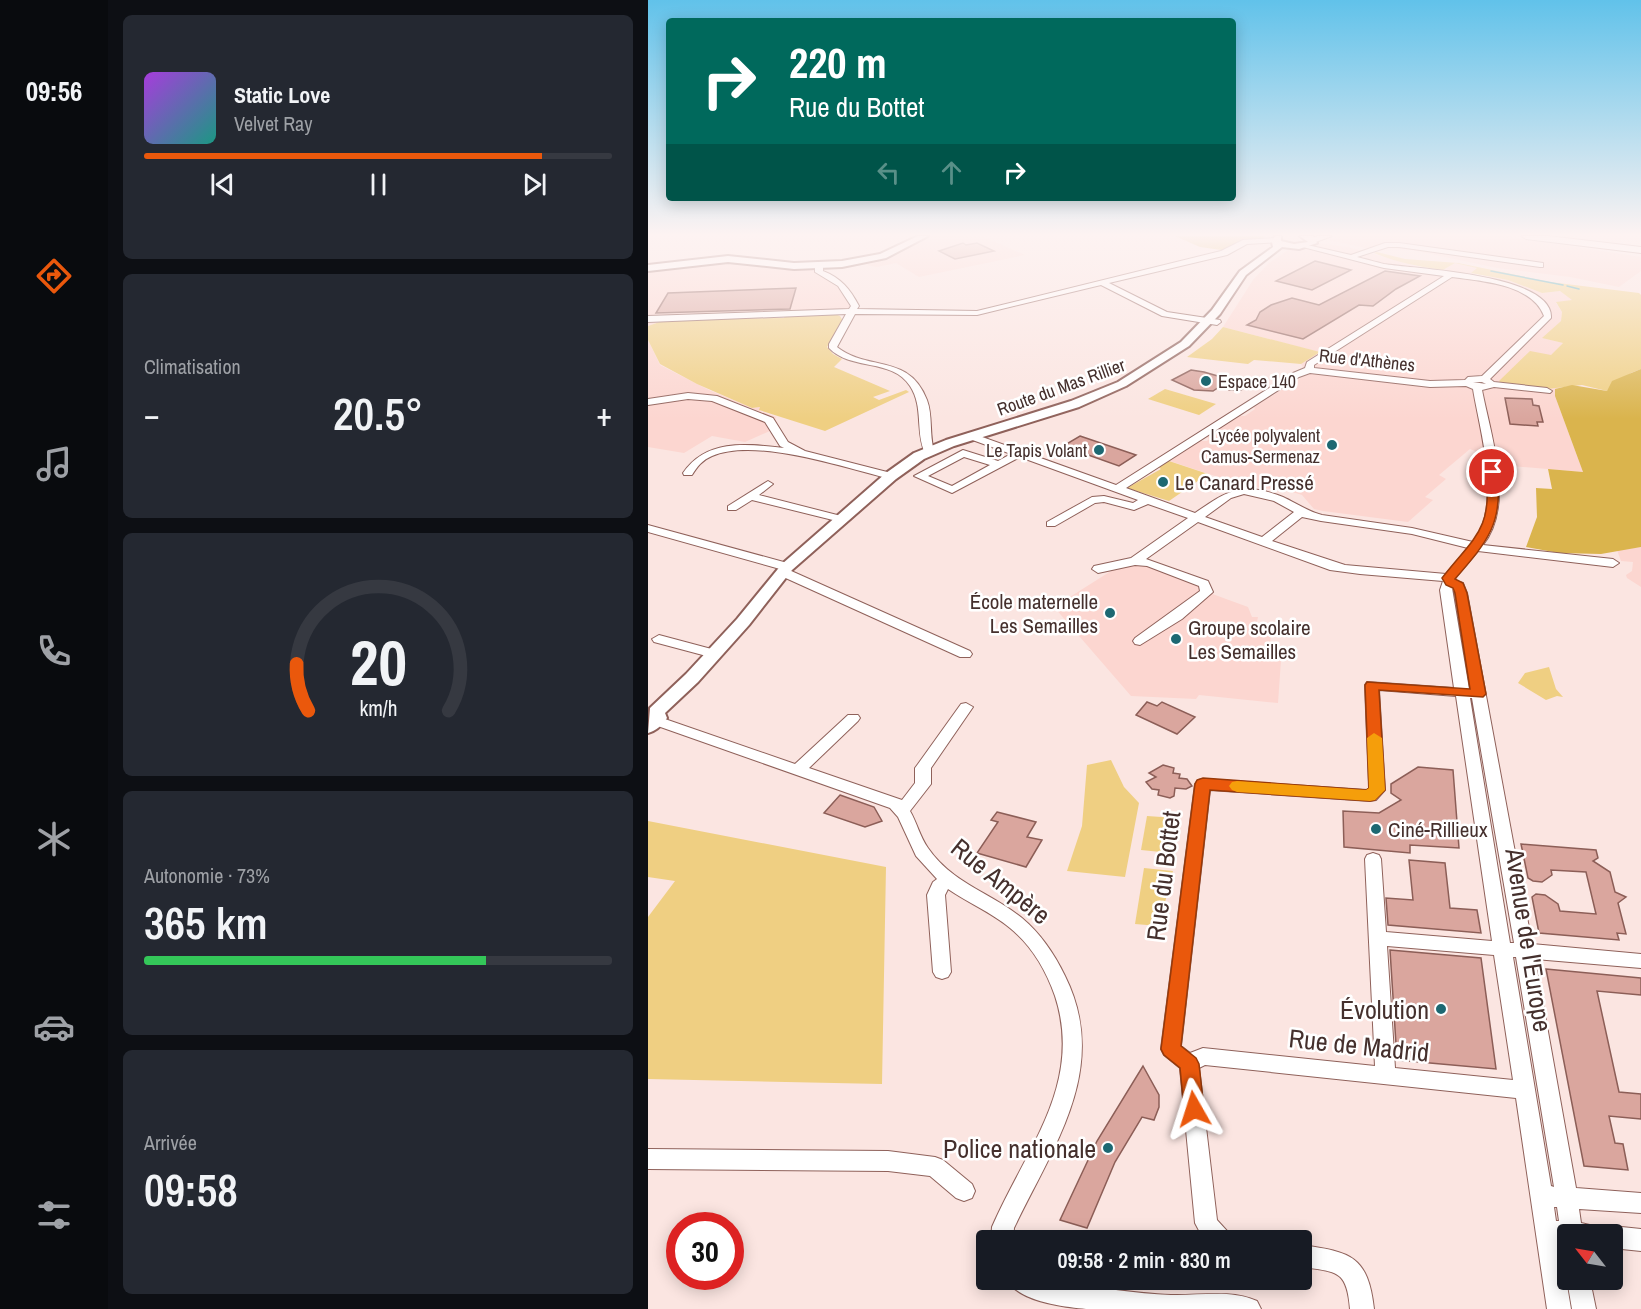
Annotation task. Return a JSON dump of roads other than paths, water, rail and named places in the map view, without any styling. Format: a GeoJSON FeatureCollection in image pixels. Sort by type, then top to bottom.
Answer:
{"type":"FeatureCollection","features":[{"type":"Feature","properties":{"kind":"main road","name":"Route du Mas Rillier"},"geometry":{"type":"LineString","coordinates":[[973,437],[1001,431],[1097,399],[1141,379],[1190,347],[1212,321],[1227,297]]}},
{"type":"Feature","properties":{"kind":"main road","name":"Route du Mas Rillier"},"geometry":{"type":"LineString","coordinates":[[652,717],[714,654],[785,569],[891,476],[933,450],[1075,404],[1122,384],[1185,344],[1230,309],[1237,297]]}},
{"type":"Feature","properties":{"kind":"street"},"geometry":{"type":"LineString","coordinates":[[850,297],[854,311],[833,344],[833,348],[850,358],[893,368],[909,380],[922,399],[933,450]]}},
{"type":"Feature","properties":{"kind":"street"},"geometry":{"type":"LineString","coordinates":[[648,319],[854,311],[977,313],[1043,297]]}},
{"type":"Feature","properties":{"kind":"street"},"geometry":{"type":"LineString","coordinates":[[1131,297],[1165,314],[1212,321]]}},
{"type":"Feature","properties":{"kind":"street"},"geometry":{"type":"LineString","coordinates":[[1309,370],[1310,364],[1415,297]]}},
{"type":"Feature","properties":{"kind":"street"},"geometry":{"type":"LineString","coordinates":[[973,437],[1315,561],[1346,570],[1432,575],[1450,580],[1477,546],[1492,516],[1494,494],[1480,383],[1543,322],[1549,311],[1536,297]]}},
{"type":"Feature","properties":{"kind":"street","name":"Rue d'Athènes"},"geometry":{"type":"LineString","coordinates":[[1117,489],[1296,375],[1309,370],[1430,384],[1480,383],[1547,391]]}},
{"type":"Feature","properties":{"kind":"street"},"geometry":{"type":"LineString","coordinates":[[648,402],[688,396],[714,398],[769,420],[777,429],[784,444],[801,453]]}},
{"type":"Feature","properties":{"kind":"street"},"geometry":{"type":"LineString","coordinates":[[1001,431],[992,440],[1004,448]]}},
{"type":"Feature","properties":{"kind":"street"},"geometry":{"type":"LineString","coordinates":[[688,473],[692,464],[698,459],[715,452],[749,447],[801,453],[891,476]]}},
{"type":"Feature","properties":{"kind":"street"},"geometry":{"type":"LineString","coordinates":[[999,465],[963,453],[919,476],[952,490],[999,465],[1019,454]]}},
{"type":"Feature","properties":{"kind":"street"},"geometry":{"type":"LineString","coordinates":[[732,508],[768,484]]}},
{"type":"Feature","properties":{"kind":"street"},"geometry":{"type":"LineString","coordinates":[[1135,561],[1227,496],[1243,491],[1278,499],[1302,512],[1321,518],[1412,531],[1477,546],[1613,563]]}},
{"type":"Feature","properties":{"kind":"street"},"geometry":{"type":"LineString","coordinates":[[750,496],[841,519]]}},
{"type":"Feature","properties":{"kind":"street"},"geometry":{"type":"LineString","coordinates":[[1051,524],[1092,500],[1104,499],[1134,507],[1148,500]]}},
{"type":"Feature","properties":{"kind":"street"},"geometry":{"type":"LineString","coordinates":[[1263,542],[1302,512]]}},
{"type":"Feature","properties":{"kind":"street"},"geometry":{"type":"LineString","coordinates":[[648,528],[785,569],[965,654]]}},
{"type":"Feature","properties":{"kind":"street"},"geometry":{"type":"LineString","coordinates":[[1098,569],[1135,561],[1149,563],[1204,584],[1207,592],[1140,641]]}},
{"type":"Feature","properties":{"kind":"street","name":"Avenue de l'Europe"},"geometry":{"type":"LineString","coordinates":[[1560,1309],[1462,693],[1446,586],[1450,580],[1459,586],[1461,593],[1566,1197],[1573,1224]]}},
{"type":"Feature","properties":{"kind":"street"},"geometry":{"type":"LineString","coordinates":[[659,639],[714,654]]}},
{"type":"Feature","properties":{"kind":"street","name":"Rue du Bottet"},"geometry":{"type":"LineString","coordinates":[[1189,1064],[1171,1049],[1203,784],[1370,796],[1377,790],[1372,685],[1462,693]]}},
{"type":"Feature","properties":{"kind":"street"},"geometry":{"type":"LineString","coordinates":[[1462,693],[1478,694]]}},
{"type":"Feature","properties":{"kind":"street"},"geometry":{"type":"LineString","coordinates":[[652,717],[891,801],[902,811],[923,784],[923,768],[966,706]]}},
{"type":"Feature","properties":{"kind":"street"},"geometry":{"type":"LineString","coordinates":[[799,770],[853,718]]}},
{"type":"Feature","properties":{"kind":"street","name":"Rue Ampère"},"geometry":{"type":"LineString","coordinates":[[902,811],[918,846],[940,873],[1004,914],[1025,931],[1053,966],[1071,1021],[1073,1047],[1067,1090],[1045,1143],[1003,1230]]}},
{"type":"Feature","properties":{"kind":"street"},"geometry":{"type":"LineString","coordinates":[[1373,859],[1384,1074]]}},
{"type":"Feature","properties":{"kind":"street"},"geometry":{"type":"LineString","coordinates":[[942,972],[936,895],[939,886],[949,880]]}},
{"type":"Feature","properties":{"kind":"street"},"geometry":{"type":"LineString","coordinates":[[1377,938],[1641,961]]}},
{"type":"Feature","properties":{"kind":"street","name":"Rue de Madrid"},"geometry":{"type":"LineString","coordinates":[[1189,1064],[1203,1056],[1524,1090]]}},
{"type":"Feature","properties":{"kind":"street"},"geometry":{"type":"LineString","coordinates":[[1189,1064],[1206,1223],[1210,1230]]}},
{"type":"Feature","properties":{"kind":"street"},"geometry":{"type":"LineString","coordinates":[[648,1159],[888,1161],[934,1167],[964,1191]]}},
{"type":"Feature","properties":{"kind":"street"},"geometry":{"type":"LineString","coordinates":[[1542,1196],[1641,1203]]}},
{"type":"Feature","properties":{"kind":"street"},"geometry":{"type":"LineString","coordinates":[[1547,1231],[1557,1232]]}},
{"type":"Feature","properties":{"kind":"street"},"geometry":{"type":"LineString","coordinates":[[1623,1238],[1641,1240]]}},
{"type":"Feature","properties":{"kind":"street"},"geometry":{"type":"LineString","coordinates":[[1312,1258],[1340,1262],[1351,1267],[1358,1280],[1362,1309]]}},
{"type":"Feature","properties":{"kind":"street"},"geometry":{"type":"LineString","coordinates":[[1046,1290],[1065,1295],[1171,1307],[1218,1305],[1249,1309]]}},
{"type":"Feature","properties":{"kind":"street"},"geometry":{"type":"LineString","coordinates":[[1581,1290],[1584,1309]]}},
{"type":"Feature","properties":{"kind":"place","name":"Espace 140"},"geometry":{"type":"Point","coordinates":[1206,381]}},
{"type":"Feature","properties":{"kind":"place","name":"Lycée polyvalent Camus-Sermenaz"},"geometry":{"type":"Point","coordinates":[1332,445]}},
{"type":"Feature","properties":{"kind":"place","name":"Le Tapis Volant"},"geometry":{"type":"Point","coordinates":[1099,450]}},
{"type":"Feature","properties":{"kind":"place","name":"Le Canard Pressé"},"geometry":{"type":"Point","coordinates":[1163,482]}},
{"type":"Feature","properties":{"kind":"place","name":"École maternelle Les Semailles"},"geometry":{"type":"Point","coordinates":[1110,613]}},
{"type":"Feature","properties":{"kind":"place","name":"Groupe scolaire Les Semailles"},"geometry":{"type":"Point","coordinates":[1176,639]}},
{"type":"Feature","properties":{"kind":"place","name":"Ciné-Rillieux"},"geometry":{"type":"Point","coordinates":[1376,829]}},
{"type":"Feature","properties":{"kind":"place","name":"Évolution"},"geometry":{"type":"Point","coordinates":[1441,1009]}},
{"type":"Feature","properties":{"kind":"place","name":"Police nationale"},"geometry":{"type":"Point","coordinates":[1108,1148]}}]}
